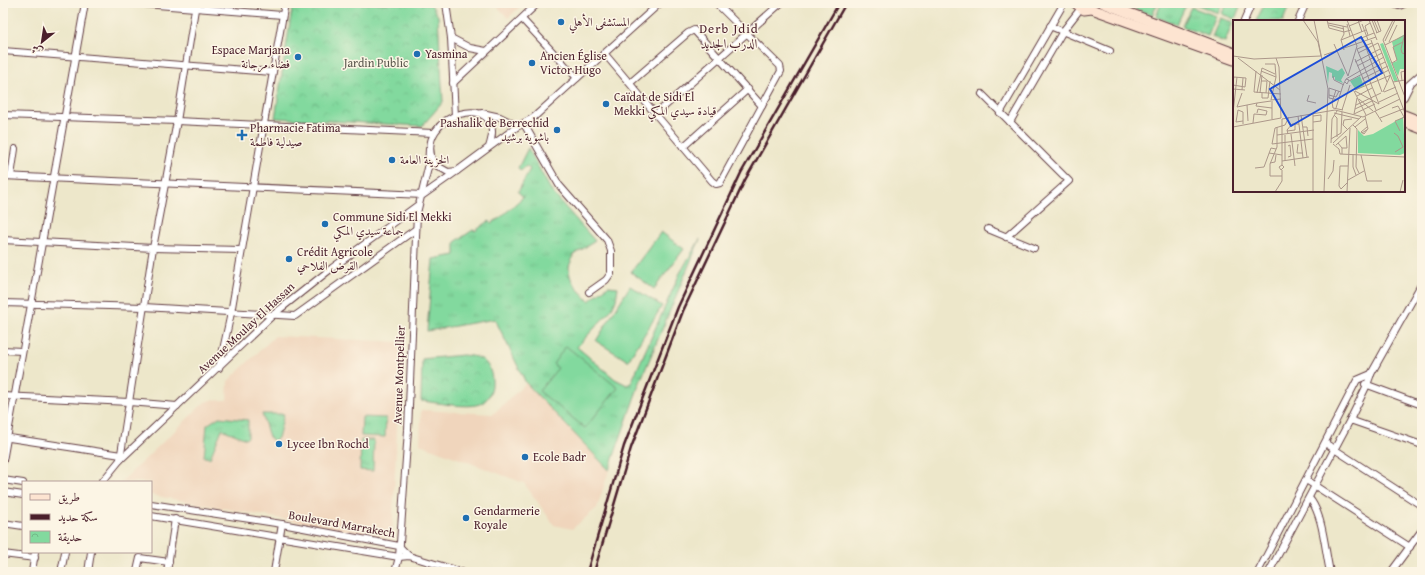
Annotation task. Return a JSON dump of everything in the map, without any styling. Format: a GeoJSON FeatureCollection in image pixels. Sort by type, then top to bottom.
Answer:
{"type":"FeatureCollection","features":[{"type":"Feature","properties":{"kind":"main road"},"geometry":{"type":"LineString","coordinates":[[1103,3],[1233,52]]}},
{"type":"Feature","properties":{"kind":"main road"},"geometry":{"type":"LineString","coordinates":[[1078,5],[1087,10],[1093,6],[1233,52]]}},
{"type":"Feature","properties":{"kind":"main road"},"geometry":{"type":"LineString","coordinates":[[1405,115],[1422,122]]}},
{"type":"Feature","properties":{"kind":"main road"},"geometry":{"type":"LineString","coordinates":[[1405,122],[1422,129]]}},
{"type":"Feature","properties":{"kind":"street"},"geometry":{"type":"LineString","coordinates":[[3,461],[5,437],[31,304],[85,3]]}},
{"type":"Feature","properties":{"kind":"street"},"geometry":{"type":"LineString","coordinates":[[132,3],[195,5],[282,15]]}},
{"type":"Feature","properties":{"kind":"street"},"geometry":{"type":"LineString","coordinates":[[219,368],[231,313],[285,3]]}},
{"type":"Feature","properties":{"kind":"street"},"geometry":{"type":"LineString","coordinates":[[441,3],[446,13]]}},
{"type":"Feature","properties":{"kind":"street"},"geometry":{"type":"LineString","coordinates":[[446,3],[446,13],[451,38],[456,116]]}},
{"type":"Feature","properties":{"kind":"street"},"geometry":{"type":"LineString","coordinates":[[453,82],[538,3]]}},
{"type":"Feature","properties":{"kind":"street"},"geometry":{"type":"LineString","coordinates":[[3,176],[165,185],[423,195],[489,147],[533,118],[660,3]]}},
{"type":"Feature","properties":{"kind":"street"},"geometry":{"type":"LineString","coordinates":[[604,53],[712,181],[716,184],[720,183],[781,71],[780,66],[716,3]]}},
{"type":"Feature","properties":{"kind":"street"},"geometry":{"type":"LineString","coordinates":[[656,114],[781,3]]}},
{"type":"Feature","properties":{"kind":"street"},"geometry":{"type":"LineString","coordinates":[[1000,113],[1064,3]]}},
{"type":"Feature","properties":{"kind":"street"},"geometry":{"type":"LineString","coordinates":[[1244,20],[1252,3]]}},
{"type":"Feature","properties":{"kind":"street"},"geometry":{"type":"LineString","coordinates":[[1298,20],[1306,3]]}},
{"type":"Feature","properties":{"kind":"street"},"geometry":{"type":"LineString","coordinates":[[1392,3],[1399,6],[1406,3]]}},
{"type":"Feature","properties":{"kind":"street"},"geometry":{"type":"LineString","coordinates":[[5,437],[121,457],[153,248],[177,120],[195,5]]}},
{"type":"Feature","properties":{"kind":"street"},"geometry":{"type":"LineString","coordinates":[[1010,122],[1078,5]]}},
{"type":"Feature","properties":{"kind":"street"},"geometry":{"type":"LineString","coordinates":[[522,19],[577,78]]}},
{"type":"Feature","properties":{"kind":"street"},"geometry":{"type":"LineString","coordinates":[[1050,26],[1110,51]]}},
{"type":"Feature","properties":{"kind":"street"},"geometry":{"type":"LineString","coordinates":[[630,83],[691,30],[697,33],[762,106]]}},
{"type":"Feature","properties":{"kind":"street"},"geometry":{"type":"LineString","coordinates":[[451,38],[470,48],[486,51]]}},
{"type":"Feature","properties":{"kind":"street"},"geometry":{"type":"LineString","coordinates":[[3,51],[272,72]]}},
{"type":"Feature","properties":{"kind":"street"},"geometry":{"type":"LineString","coordinates":[[1405,88],[1422,73]]}},
{"type":"Feature","properties":{"kind":"street"},"geometry":{"type":"LineString","coordinates":[[1405,95],[1412,82]]}},
{"type":"Feature","properties":{"kind":"street"},"geometry":{"type":"LineString","coordinates":[[683,147],[748,89]]}},
{"type":"Feature","properties":{"kind":"street"},"geometry":{"type":"LineString","coordinates":[[982,94],[1069,181],[1006,237]]}},
{"type":"Feature","properties":{"kind":"street"},"geometry":{"type":"LineString","coordinates":[[423,195],[428,168],[429,149],[433,133],[448,120],[469,112],[500,117],[521,125],[559,185],[603,235],[610,246],[611,274],[606,280],[589,292]]}},
{"type":"Feature","properties":{"kind":"street"},"geometry":{"type":"LineString","coordinates":[[480,113],[486,116],[492,125],[492,137],[489,147]]}},
{"type":"Feature","properties":{"kind":"street"},"geometry":{"type":"LineString","coordinates":[[3,115],[177,120],[433,133]]}},
{"type":"Feature","properties":{"kind":"street"},"geometry":{"type":"LineString","coordinates":[[11,176],[15,149]]}},
{"type":"Feature","properties":{"kind":"street"},"geometry":{"type":"LineString","coordinates":[[429,149],[434,164],[448,172],[457,171]]}},
{"type":"Feature","properties":{"kind":"street","name":"Avenue Montpellier"},"geometry":{"type":"LineString","coordinates":[[395,572],[399,557],[408,430],[416,229],[418,205],[423,195]]}},
{"type":"Feature","properties":{"kind":"street","name":"Avenue Moulay El Hassan"},"geometry":{"type":"LineString","coordinates":[[103,481],[121,457],[219,368],[274,314],[332,268],[418,205]]}},
{"type":"Feature","properties":{"kind":"street"},"geometry":{"type":"LineString","coordinates":[[3,303],[144,307],[231,313],[291,316],[298,315],[347,277],[416,229]]}},
{"type":"Feature","properties":{"kind":"street"},"geometry":{"type":"LineString","coordinates":[[988,229],[1034,248]]}},
{"type":"Feature","properties":{"kind":"street"},"geometry":{"type":"LineString","coordinates":[[3,240],[153,248],[241,250]]}},
{"type":"Feature","properties":{"kind":"street"},"geometry":{"type":"LineString","coordinates":[[1270,572],[1350,420],[1371,374],[1422,283]]}},
{"type":"Feature","properties":{"kind":"street"},"geometry":{"type":"LineString","coordinates":[[3,350],[22,351]]}},
{"type":"Feature","properties":{"kind":"street"},"geometry":{"type":"LineString","coordinates":[[1258,572],[1358,380],[1371,374]]}},
{"type":"Feature","properties":{"kind":"street"},"geometry":{"type":"LineString","coordinates":[[1358,380],[1367,385],[1422,405]]}},
{"type":"Feature","properties":{"kind":"street"},"geometry":{"type":"LineString","coordinates":[[3,396],[129,402],[177,406]]}},
{"type":"Feature","properties":{"kind":"street"},"geometry":{"type":"LineString","coordinates":[[1350,420],[1422,445]]}},
{"type":"Feature","properties":{"kind":"street"},"geometry":{"type":"LineString","coordinates":[[1325,444],[1422,506]]}},
{"type":"Feature","properties":{"kind":"street"},"geometry":{"type":"LineString","coordinates":[[3,480],[22,483]]}},
{"type":"Feature","properties":{"kind":"street"},"geometry":{"type":"LineString","coordinates":[[1306,480],[1410,547]]}},
{"type":"Feature","properties":{"kind":"street"},"geometry":{"type":"LineString","coordinates":[[3,492],[22,495]]}},
{"type":"Feature","properties":{"kind":"street"},"geometry":{"type":"LineString","coordinates":[[1309,498],[1314,503],[1319,517],[1330,572]]}},
{"type":"Feature","properties":{"kind":"street","name":"Boulevard Marrakech"},"geometry":{"type":"LineString","coordinates":[[152,504],[282,524],[399,546],[409,556]]}},
{"type":"Feature","properties":{"kind":"street","name":"Boulevard Marrakech"},"geometry":{"type":"LineString","coordinates":[[152,516],[399,557],[409,556]]}},
{"type":"Feature","properties":{"kind":"street"},"geometry":{"type":"LineString","coordinates":[[167,572],[175,520]]}},
{"type":"Feature","properties":{"kind":"street"},"geometry":{"type":"LineString","coordinates":[[3,523],[22,526]]}},
{"type":"Feature","properties":{"kind":"street"},"geometry":{"type":"LineString","coordinates":[[274,572],[282,524]]}},
{"type":"Feature","properties":{"kind":"street"},"geometry":{"type":"LineString","coordinates":[[1391,572],[1422,530]]}},
{"type":"Feature","properties":{"kind":"street"},"geometry":{"type":"LineString","coordinates":[[61,572],[64,553]]}},
{"type":"Feature","properties":{"kind":"street"},"geometry":{"type":"LineString","coordinates":[[88,572],[91,553]]}},
{"type":"Feature","properties":{"kind":"street"},"geometry":{"type":"LineString","coordinates":[[3,554],[35,555],[32,572]]}},
{"type":"Feature","properties":{"kind":"street"},"geometry":{"type":"LineString","coordinates":[[409,556],[462,572]]}},
{"type":"Feature","properties":{"kind":"street"},"geometry":{"type":"LineString","coordinates":[[137,571],[140,558],[169,562]]}},
{"type":"Feature","properties":{"kind":"shaded area"},"geometry":{"type":"Polygon","coordinates":[[[494,3],[524,3],[508,18],[494,3]]]}},
{"type":"Feature","properties":{"kind":"shaded area","name":"Lycee Ibn Rochd"},"geometry":{"type":"Polygon","coordinates":[[[275,336],[401,342],[392,539],[152,495],[152,481],[122,481],[205,402],[211,400],[227,400],[228,381],[275,336]]]}},
{"type":"Feature","properties":{"kind":"shaded area","name":"Ecole Badr"},"geometry":{"type":"Polygon","coordinates":[[[526,383],[609,470],[597,508],[572,529],[554,525],[524,483],[420,444],[421,410],[493,414],[526,383]]]}},
{"type":"Feature","properties":{"kind":"green space","name":"Jardin Public"},"geometry":{"type":"Polygon","coordinates":[[[293,3],[430,3],[438,16],[443,102],[422,126],[275,118],[293,3]]]}},
{"type":"Feature","properties":{"kind":"green space"},"geometry":{"type":"Polygon","coordinates":[[[1138,3],[1158,3],[1152,15],[1135,9],[1138,3]]]}},
{"type":"Feature","properties":{"kind":"green space"},"geometry":{"type":"Polygon","coordinates":[[[1161,3],[1180,3],[1186,5],[1177,24],[1156,17],[1161,3]]]}},
{"type":"Feature","properties":{"kind":"green space"},"geometry":{"type":"Polygon","coordinates":[[[1192,3],[1222,3],[1218,13],[1192,3]]]}},
{"type":"Feature","properties":{"kind":"green space"},"geometry":{"type":"Polygon","coordinates":[[[1226,3],[1241,4],[1235,19],[1222,14],[1226,3]]]}},
{"type":"Feature","properties":{"kind":"green space"},"geometry":{"type":"Polygon","coordinates":[[[1265,3],[1290,3],[1283,20],[1256,20],[1265,3]]]}},
{"type":"Feature","properties":{"kind":"green space"},"geometry":{"type":"Polygon","coordinates":[[[1191,7],[1216,16],[1208,36],[1182,26],[1191,7]]]}},
{"type":"Feature","properties":{"kind":"green space"},"geometry":{"type":"Polygon","coordinates":[[[1220,18],[1233,22],[1225,42],[1212,37],[1220,18]]]}},
{"type":"Feature","properties":{"kind":"green space"},"geometry":{"type":"Polygon","coordinates":[[[528,148],[552,192],[595,241],[573,255],[569,272],[570,277],[578,290],[589,301],[608,286],[618,287],[616,300],[611,310],[577,347],[615,379],[627,385],[631,383],[680,273],[700,239],[640,382],[609,470],[526,383],[495,319],[427,331],[433,259],[455,255],[455,242],[489,221],[491,223],[500,218],[523,197],[518,192],[530,169],[526,166],[521,171],[518,168],[528,148]]]}},
{"type":"Feature","properties":{"kind":"green space"},"geometry":{"type":"Polygon","coordinates":[[[661,232],[684,249],[654,289],[631,272],[661,232]]]}},
{"type":"Feature","properties":{"kind":"green space"},"geometry":{"type":"Polygon","coordinates":[[[630,286],[662,306],[628,361],[596,341],[630,286]]]}},
{"type":"Feature","properties":{"kind":"green space"},"geometry":{"type":"Polygon","coordinates":[[[566,346],[618,388],[585,428],[539,391],[558,368],[553,364],[566,346]]]}},
{"type":"Feature","properties":{"kind":"green space"},"geometry":{"type":"Polygon","coordinates":[[[463,355],[479,358],[488,365],[492,377],[492,384],[489,396],[485,401],[480,404],[467,406],[421,401],[422,359],[463,355]]]}},
{"type":"Feature","properties":{"kind":"green space"},"geometry":{"type":"Polygon","coordinates":[[[262,414],[284,414],[278,438],[274,441],[269,437],[262,414]]]}},
{"type":"Feature","properties":{"kind":"green space"},"geometry":{"type":"Polygon","coordinates":[[[219,417],[248,420],[248,437],[246,439],[222,429],[210,458],[204,457],[207,425],[219,417]]]}},
{"type":"Feature","properties":{"kind":"green space"},"geometry":{"type":"Polygon","coordinates":[[[362,417],[386,418],[385,437],[361,436],[362,417]]]}},
{"type":"Feature","properties":{"kind":"green space"},"geometry":{"type":"Polygon","coordinates":[[[361,440],[374,440],[373,471],[360,470],[361,440]]]}},
{"type":"Feature","properties":{"kind":"railway"},"geometry":{"type":"LineString","coordinates":[[587,572],[624,446],[678,307],[741,173],[839,3]]}},
{"type":"Feature","properties":{"kind":"railway"},"geometry":{"type":"LineString","coordinates":[[594,572],[631,448],[683,311],[745,180],[846,3]]}},
{"type":"Feature","properties":{"kind":"place","name":"المستشفى الأهلي"},"geometry":{"type":"Point","coordinates":[561,22]}},
{"type":"Feature","properties":{"kind":"place","name":"Yasmina"},"geometry":{"type":"Point","coordinates":[417,54]}},
{"type":"Feature","properties":{"kind":"place","name":"Espace Marjana فضاء مرجانة"},"geometry":{"type":"Point","coordinates":[298,57]}},
{"type":"Feature","properties":{"kind":"place","name":"Ancien Église Victor Hugo"},"geometry":{"type":"Point","coordinates":[532,63]}},
{"type":"Feature","properties":{"kind":"place","name":"Caïdat de Sidi El Mekki قيادة سيدي المكي"},"geometry":{"type":"Point","coordinates":[606,104]}},
{"type":"Feature","properties":{"kind":"place","name":"Pashalik de Berrechid باشوية برشيد"},"geometry":{"type":"Point","coordinates":[557,130]}},
{"type":"Feature","properties":{"kind":"place","name":"Pharmacie Fatima صيدلية فاطمة"},"geometry":{"type":"Point","coordinates":[242,135]}},
{"type":"Feature","properties":{"kind":"place","name":"الخزينة العامة"},"geometry":{"type":"Point","coordinates":[392,160]}},
{"type":"Feature","properties":{"kind":"place","name":"Commune Sidi El Mekki جماعة سيدي المكي"},"geometry":{"type":"Point","coordinates":[325,224]}},
{"type":"Feature","properties":{"kind":"place","name":"Crédit Agricole القرض الفلاحي"},"geometry":{"type":"Point","coordinates":[289,259]}},
{"type":"Feature","properties":{"kind":"place","name":"Lycee Ibn Rochd"},"geometry":{"type":"Point","coordinates":[279,444]}},
{"type":"Feature","properties":{"kind":"place","name":"Ecole Badr"},"geometry":{"type":"Point","coordinates":[525,457]}},
{"type":"Feature","properties":{"kind":"place","name":"Gendarmerie Royale"},"geometry":{"type":"Point","coordinates":[466,518]}},
{"type":"Feature","properties":{"kind":"district","name":"Derb Jdid الدرب الجديد"},"geometry":{"type":"Point","coordinates":[729,36]}}]}
